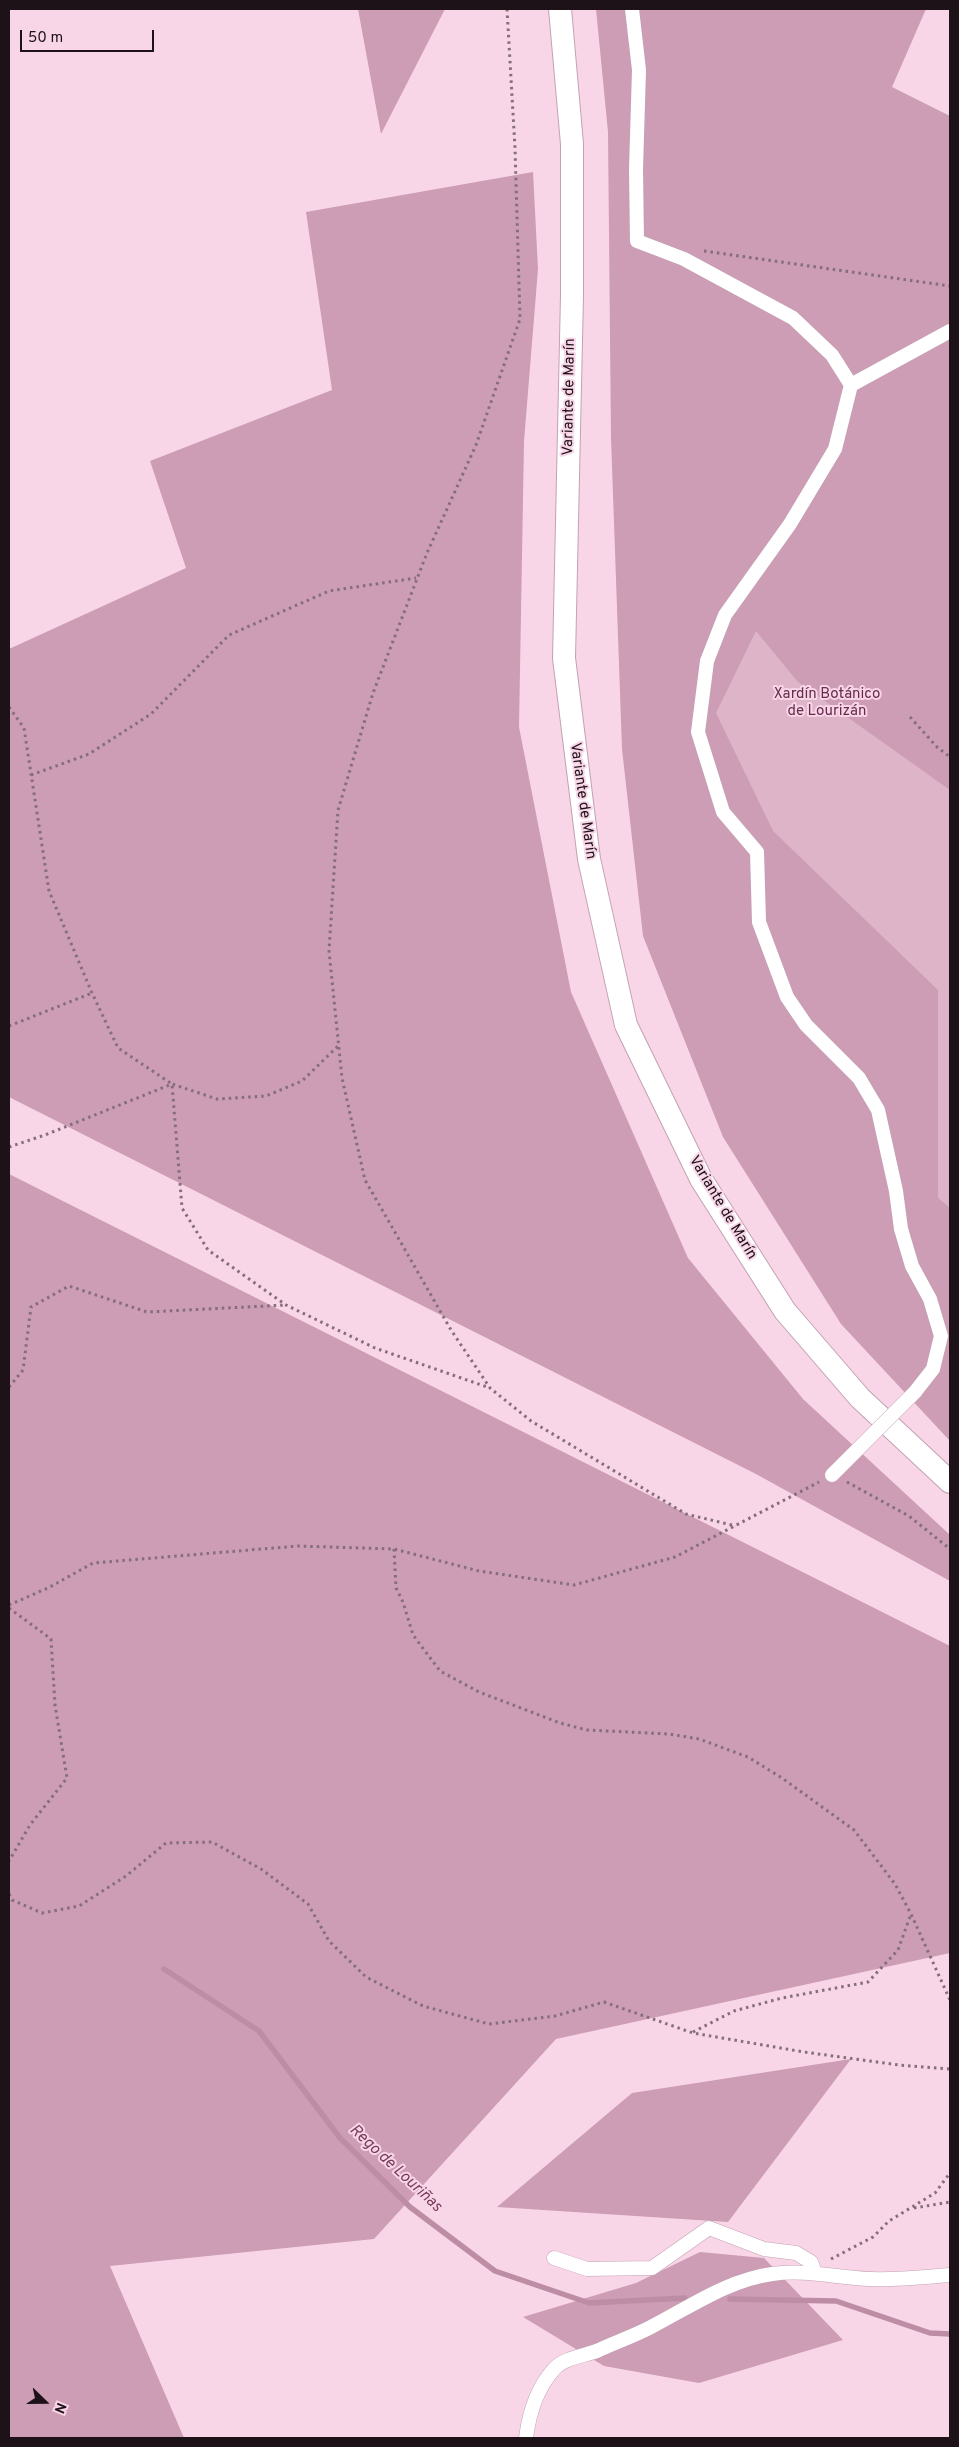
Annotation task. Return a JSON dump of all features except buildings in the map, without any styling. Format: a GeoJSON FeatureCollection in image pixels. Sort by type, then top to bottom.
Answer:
{"type":"FeatureCollection","features":[{"type":"Feature","properties":{"kind":"highway","name":"Variante de Marín"},"geometry":{"type":"LineString","coordinates":[[560,9],[572,154],[572,296],[564,658],[589,859],[626,1025],[701,1179],[785,1311],[860,1398],[950,1482]]}},
{"type":"Feature","properties":{"kind":"street"},"geometry":{"type":"LineString","coordinates":[[632,9],[638,70],[637,241],[684,259],[793,318],[832,355],[851,385],[835,449],[790,524],[725,615],[707,661],[698,732],[723,812],[757,852],[759,922],[787,996],[806,1025],[859,1078],[878,1110],[896,1191],[901,1229],[912,1266],[930,1300],[941,1336],[933,1369],[915,1392],[832,1475]]}},
{"type":"Feature","properties":{"kind":"street"},"geometry":{"type":"LineString","coordinates":[[851,385],[950,331]]}},
{"type":"Feature","properties":{"kind":"street"},"geometry":{"type":"LineString","coordinates":[[554,2258],[586,2269],[652,2268],[709,2228],[764,2249],[796,2253],[811,2262],[815,2272]]}},
{"type":"Feature","properties":{"kind":"street"},"geometry":{"type":"LineString","coordinates":[[526,2438],[528,2422],[534,2403],[544,2382],[555,2367],[650,2328],[712,2294],[736,2284],[771,2274],[815,2272],[872,2280],[950,2275]]}},
{"type":"Feature","properties":{"kind":"path"},"geometry":{"type":"LineString","coordinates":[[507,9],[515,148],[520,318],[476,444],[417,578],[373,693],[338,810],[329,951],[342,1078],[365,1180],[452,1330],[490,1388],[531,1421],[686,1514],[736,1526]]}},
{"type":"Feature","properties":{"kind":"path"},"geometry":{"type":"LineString","coordinates":[[696,250],[950,286]]}},
{"type":"Feature","properties":{"kind":"path"},"geometry":{"type":"LineString","coordinates":[[31,775],[89,754],[151,714],[229,635],[328,591],[417,578]]}},
{"type":"Feature","properties":{"kind":"path"},"geometry":{"type":"LineString","coordinates":[[9,707],[24,728],[49,891],[92,994],[118,1048],[172,1084],[217,1099],[266,1096],[302,1081],[339,1046]]}},
{"type":"Feature","properties":{"kind":"path"},"geometry":{"type":"LineString","coordinates":[[910,717],[937,747],[950,758]]}},
{"type":"Feature","properties":{"kind":"path"},"geometry":{"type":"LineString","coordinates":[[9,1026],[92,994]]}},
{"type":"Feature","properties":{"kind":"path"},"geometry":{"type":"LineString","coordinates":[[9,1147],[45,1135],[172,1084]]}},
{"type":"Feature","properties":{"kind":"path"},"geometry":{"type":"LineString","coordinates":[[172,1084],[182,1208],[208,1250],[286,1305],[375,1348],[490,1388]]}},
{"type":"Feature","properties":{"kind":"path"},"geometry":{"type":"LineString","coordinates":[[9,1387],[23,1370],[31,1307],[69,1286],[147,1312],[286,1305]]}},
{"type":"Feature","properties":{"kind":"path"},"geometry":{"type":"LineString","coordinates":[[9,1861],[30,1825],[67,1778],[55,1705],[51,1639],[9,1607],[93,1563],[298,1546],[394,1549],[479,1571],[574,1585],[675,1557],[832,1475],[869,1492],[909,1516],[950,1549]]}},
{"type":"Feature","properties":{"kind":"path"},"geometry":{"type":"LineString","coordinates":[[394,1549],[396,1588],[403,1602],[413,1635],[440,1671],[479,1692],[560,1723],[587,1730],[669,1734],[699,1740],[748,1757],[782,1778],[854,1830],[882,1865],[911,1914],[950,2000]]}},
{"type":"Feature","properties":{"kind":"path"},"geometry":{"type":"LineString","coordinates":[[9,1894],[12,1900],[42,1913],[79,1906],[126,1876],[166,1842],[212,1842],[261,1869],[308,1904],[329,1941],[366,1977],[423,2006],[489,2024],[555,2016],[604,2002],[693,2033],[813,2054],[899,2065],[950,2069]]}},
{"type":"Feature","properties":{"kind":"path"},"geometry":{"type":"LineString","coordinates":[[693,2033],[734,2011],[782,1998],[868,1982],[898,1950],[911,1914]]}},
{"type":"Feature","properties":{"kind":"path"},"geometry":{"type":"LineString","coordinates":[[815,2272],[822,2264],[873,2236],[889,2221],[935,2193],[950,2173]]}},
{"type":"Feature","properties":{"kind":"path"},"geometry":{"type":"LineString","coordinates":[[912,2208],[950,2202]]}},
{"type":"Feature","properties":{"kind":"green space","name":"Xardín Botánico de Lourizán"},"geometry":{"type":"Polygon","coordinates":[[[950,310],[950,1238],[781,874],[706,733],[737,611],[950,310]]]}},
{"type":"Feature","properties":{"kind":"shaded area"},"geometry":{"type":"Polygon","coordinates":[[[358,9],[445,9],[381,134],[358,9]]]}},
{"type":"Feature","properties":{"kind":"shaded area"},"geometry":{"type":"Polygon","coordinates":[[[596,9],[926,9],[892,87],[950,116],[950,790],[798,682],[756,631],[716,713],[773,831],[938,990],[938,1198],[950,1208],[950,1441],[841,1324],[723,1137],[643,936],[622,749],[611,438],[608,132],[596,9]]]}},
{"type":"Feature","properties":{"kind":"shaded area"},"geometry":{"type":"Polygon","coordinates":[[[533,172],[538,269],[524,441],[519,727],[571,992],[688,1258],[803,1399],[950,1535],[950,1581],[756,1474],[9,1097],[9,649],[186,568],[150,461],[332,390],[306,212],[533,172]]]}},
{"type":"Feature","properties":{"kind":"shaded area"},"geometry":{"type":"Polygon","coordinates":[[[9,1174],[950,1646],[950,1953],[556,2039],[374,2239],[110,2266],[184,2438],[9,2438],[9,1174]]]}},
{"type":"Feature","properties":{"kind":"shaded area"},"geometry":{"type":"Polygon","coordinates":[[[851,2059],[728,2222],[497,2207],[632,2093],[851,2059]]]}},
{"type":"Feature","properties":{"kind":"shaded area"},"geometry":{"type":"Polygon","coordinates":[[[700,2252],[764,2258],[843,2340],[699,2383],[604,2366],[523,2317],[636,2283],[700,2252]]]}},
{"type":"Feature","properties":{"kind":"waterway","name":"Rego de Louriñas"},"geometry":{"type":"LineString","coordinates":[[164,1969],[259,2031],[340,2138],[410,2207],[495,2271],[589,2303],[685,2298]]}},
{"type":"Feature","properties":{"kind":"waterway","name":"Rego de Louriñas"},"geometry":{"type":"LineString","coordinates":[[730,2299],[836,2301],[930,2333],[950,2334]]}}]}
